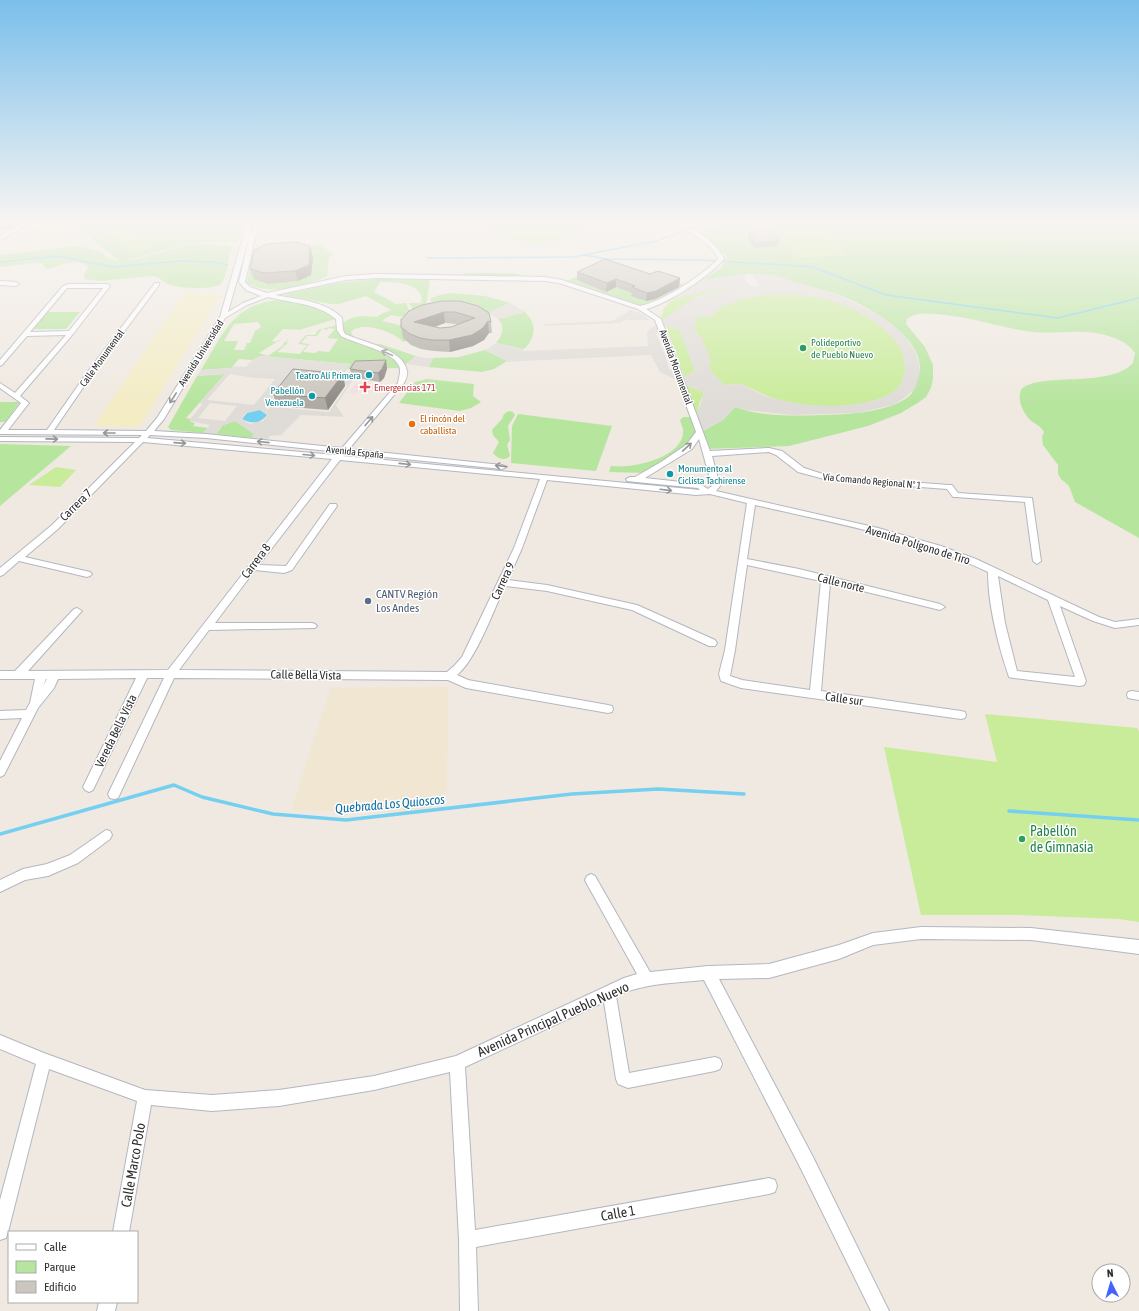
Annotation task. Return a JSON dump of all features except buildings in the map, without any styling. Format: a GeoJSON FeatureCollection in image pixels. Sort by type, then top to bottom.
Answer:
{"type":"FeatureCollection","features":[{"type":"Feature","properties":{"kind":"street"},"geometry":{"type":"LineString","coordinates":[[3,283],[16,284]]}},
{"type":"Feature","properties":{"kind":"street","name":"Avenida Universidad"},"geometry":{"type":"LineString","coordinates":[[148,433],[160,419],[223,317],[232,283]]}},
{"type":"Feature","properties":{"kind":"street"},"geometry":{"type":"LineString","coordinates":[[242,283],[243,286],[248,289],[268,295]]}},
{"type":"Feature","properties":{"kind":"street"},"geometry":{"type":"LineString","coordinates":[[223,317],[245,304],[268,295],[321,283]]}},
{"type":"Feature","properties":{"kind":"street"},"geometry":{"type":"LineString","coordinates":[[569,283],[640,308],[652,314],[689,286]]}},
{"type":"Feature","properties":{"kind":"street"},"geometry":{"type":"LineString","coordinates":[[640,308],[652,306],[694,283]]}},
{"type":"Feature","properties":{"kind":"street","name":"Calle Monumental"},"geometry":{"type":"LineString","coordinates":[[48,432],[88,375],[157,284]]}},
{"type":"Feature","properties":{"kind":"street"},"geometry":{"type":"LineString","coordinates":[[0,364],[64,288],[69,286],[107,286],[71,333],[15,397]]}},
{"type":"Feature","properties":{"kind":"street","name":"Carrera 8"},"geometry":{"type":"LineString","coordinates":[[114,794],[171,674],[253,567],[258,554],[401,383],[405,374],[403,365],[390,354],[345,336],[340,330],[340,322],[338,317],[328,309],[268,295]]}},
{"type":"Feature","properties":{"kind":"street","name":"Avenida Monumental"},"geometry":{"type":"LineString","coordinates":[[652,314],[658,319],[700,432],[716,486],[708,492]]}},
{"type":"Feature","properties":{"kind":"street"},"geometry":{"type":"LineString","coordinates":[[25,334],[71,333]]}},
{"type":"Feature","properties":{"kind":"street"},"geometry":{"type":"LineString","coordinates":[[0,385],[25,403],[1,434]]}},
{"type":"Feature","properties":{"kind":"street","name":"Avenida España"},"geometry":{"type":"LineString","coordinates":[[1,434],[48,432],[148,433],[206,436],[341,454],[544,478],[696,493],[708,492]]}},
{"type":"Feature","properties":{"kind":"street"},"geometry":{"type":"LineString","coordinates":[[627,485],[664,464],[689,447],[700,432]]}},
{"type":"Feature","properties":{"kind":"street","name":"Carrera 7"},"geometry":{"type":"LineString","coordinates":[[0,573],[55,527],[148,433]]}},
{"type":"Feature","properties":{"kind":"street","name":"Avenida España"},"geometry":{"type":"LineString","coordinates":[[1,434],[141,440],[341,454],[637,479],[700,486],[708,492]]}},
{"type":"Feature","properties":{"kind":"street","name":"Vía Comando Regional Nº 1"},"geometry":{"type":"LineString","coordinates":[[706,454],[769,450],[779,453],[801,470],[828,478],[949,487],[956,495],[1029,500],[1037,561]]}},
{"type":"Feature","properties":{"kind":"street","name":"Carrera 9"},"geometry":{"type":"LineString","coordinates":[[449,676],[459,668],[466,659],[518,548],[544,478]]}},
{"type":"Feature","properties":{"kind":"street","name":"Avenida Polígono de Tiro"},"geometry":{"type":"LineString","coordinates":[[708,492],[878,531],[959,556],[1096,619],[1115,625],[1139,622]]}},
{"type":"Feature","properties":{"kind":"street"},"geometry":{"type":"LineString","coordinates":[[742,561],[750,502]]}},
{"type":"Feature","properties":{"kind":"street"},"geometry":{"type":"LineString","coordinates":[[253,567],[284,570],[289,568],[333,506]]}},
{"type":"Feature","properties":{"kind":"street"},"geometry":{"type":"LineString","coordinates":[[17,558],[87,574]]}},
{"type":"Feature","properties":{"kind":"street","name":"Calle norte"},"geometry":{"type":"LineString","coordinates":[[742,561],[826,579],[940,607]]}},
{"type":"Feature","properties":{"kind":"street","name":"Calle sur"},"geometry":{"type":"LineString","coordinates":[[742,561],[730,650],[724,674],[725,678],[741,684],[960,715]]}},
{"type":"Feature","properties":{"kind":"street"},"geometry":{"type":"LineString","coordinates":[[993,572],[992,578],[995,596],[1014,674],[1080,682],[1081,681],[1053,600]]}},
{"type":"Feature","properties":{"kind":"street"},"geometry":{"type":"LineString","coordinates":[[815,695],[826,579]]}},
{"type":"Feature","properties":{"kind":"street"},"geometry":{"type":"LineString","coordinates":[[502,582],[547,588],[634,607],[712,643]]}},
{"type":"Feature","properties":{"kind":"street"},"geometry":{"type":"LineString","coordinates":[[18,675],[77,611]]}},
{"type":"Feature","properties":{"kind":"street"},"geometry":{"type":"LineString","coordinates":[[206,627],[312,626]]}},
{"type":"Feature","properties":{"kind":"street","name":"Calle Bella Vista"},"geometry":{"type":"LineString","coordinates":[[0,675],[171,674],[449,676],[466,684],[608,709]]}},
{"type":"Feature","properties":{"kind":"street"},"geometry":{"type":"LineString","coordinates":[[32,710],[42,675]]}},
{"type":"Feature","properties":{"kind":"street"},"geometry":{"type":"LineString","coordinates":[[0,772],[32,710],[50,685],[54,675]]}},
{"type":"Feature","properties":{"kind":"street","name":"Vereda Bella Vista"},"geometry":{"type":"LineString","coordinates":[[89,787],[143,675]]}},
{"type":"Feature","properties":{"kind":"street"},"geometry":{"type":"LineString","coordinates":[[0,715],[32,710]]}},
{"type":"Feature","properties":{"kind":"street"},"geometry":{"type":"LineString","coordinates":[[0,886],[23,875],[48,870],[74,858],[106,835]]}},
{"type":"Feature","properties":{"kind":"street"},"geometry":{"type":"LineString","coordinates":[[591,880],[647,979]]}},
{"type":"Feature","properties":{"kind":"street","name":"Avenida Principal Pueblo Nuevo"},"geometry":{"type":"LineString","coordinates":[[0,1042],[44,1060],[145,1097],[212,1103],[279,1098],[374,1083],[457,1063],[628,983],[647,979],[770,971],[838,952],[873,939],[921,933],[1030,934],[1139,946]]}},
{"type":"Feature","properties":{"kind":"street"},"geometry":{"type":"LineString","coordinates":[[708,974],[807,1163],[880,1311]]}},
{"type":"Feature","properties":{"kind":"street"},"geometry":{"type":"LineString","coordinates":[[608,993],[623,1079],[628,1081],[715,1064]]}},
{"type":"Feature","properties":{"kind":"street"},"geometry":{"type":"LineString","coordinates":[[0,1232],[44,1060]]}},
{"type":"Feature","properties":{"kind":"street"},"geometry":{"type":"LineString","coordinates":[[457,1063],[467,1240],[469,1311]]}},
{"type":"Feature","properties":{"kind":"street","name":"Calle Marco Polo"},"geometry":{"type":"LineString","coordinates":[[121,1231],[145,1097]]}},
{"type":"Feature","properties":{"kind":"street","name":"Calle 1"},"geometry":{"type":"LineString","coordinates":[[467,1240],[769,1186]]}},
{"type":"Feature","properties":{"kind":"shaded area"},"geometry":{"type":"Polygon","coordinates":[[[698,283],[748,283],[751,287],[760,286],[758,283],[800,283],[838,295],[881,316],[903,334],[915,351],[919,363],[920,372],[915,389],[893,405],[858,413],[791,415],[745,410],[735,407],[723,420],[700,432],[697,424],[698,412],[704,393],[660,372],[651,355],[505,362],[507,361],[485,350],[496,343],[524,349],[522,351],[648,346],[647,331],[691,300],[710,293],[738,288],[707,291],[672,300],[698,283]],[[783,294],[763,295],[742,299],[721,307],[710,317],[698,317],[694,327],[698,336],[701,336],[712,363],[708,363],[712,373],[725,385],[741,384],[765,396],[810,405],[835,406],[858,404],[876,400],[890,394],[901,385],[905,370],[903,354],[897,343],[880,325],[861,313],[835,302],[815,297],[783,294]],[[666,326],[656,334],[669,369],[684,377],[695,371],[680,330],[666,326]]]}},
{"type":"Feature","properties":{"kind":"shaded area"},"geometry":{"type":"Polygon","coordinates":[[[510,303],[525,312],[498,319],[488,313],[510,303]]]}},
{"type":"Feature","properties":{"kind":"shaded area"},"geometry":{"type":"Polygon","coordinates":[[[631,310],[643,314],[649,320],[625,320],[620,323],[541,326],[545,324],[612,321],[631,310]]]}},
{"type":"Feature","properties":{"kind":"shaded area"},"geometry":{"type":"Polygon","coordinates":[[[261,356],[351,364],[341,378],[353,380],[336,405],[344,417],[301,415],[281,435],[270,436],[268,439],[252,438],[254,434],[235,421],[223,425],[216,434],[203,433],[210,425],[190,421],[190,419],[203,404],[199,403],[225,374],[197,376],[201,370],[231,368],[233,366],[246,367],[252,360],[261,356]],[[230,374],[207,400],[254,405],[275,379],[255,378],[230,374]],[[287,379],[265,407],[268,410],[292,380],[287,379]],[[295,380],[275,407],[329,412],[348,385],[295,380]],[[210,403],[198,418],[225,421],[237,406],[210,403]],[[261,410],[246,413],[241,419],[250,424],[263,421],[268,415],[261,410]]]}},
{"type":"Feature","properties":{"kind":"shaded area"},"geometry":{"type":"Polygon","coordinates":[[[416,356],[433,358],[429,367],[406,364],[416,356]]]}},
{"type":"Feature","properties":{"kind":"shaded area"},"geometry":{"type":"Polygon","coordinates":[[[356,383],[381,386],[378,389],[373,388],[370,392],[359,390],[356,394],[347,393],[356,383]]]}},
{"type":"Feature","properties":{"kind":"shaded area"},"geometry":{"type":"Polygon","coordinates":[[[448,687],[447,788],[425,813],[291,810],[331,688],[448,687]]]}},
{"type":"Feature","properties":{"kind":"green space"},"geometry":{"type":"Polygon","coordinates":[[[166,283],[221,283],[216,286],[195,288],[166,283]]]}},
{"type":"Feature","properties":{"kind":"green space"},"geometry":{"type":"Polygon","coordinates":[[[247,283],[308,283],[275,289],[255,287],[247,283]]]}},
{"type":"Feature","properties":{"kind":"green space"},"geometry":{"type":"Polygon","coordinates":[[[337,283],[379,283],[374,292],[396,304],[406,303],[415,319],[391,315],[383,320],[406,327],[406,341],[403,342],[386,331],[370,327],[362,327],[351,332],[353,336],[362,341],[342,334],[342,324],[350,319],[363,316],[377,317],[391,310],[366,296],[339,304],[331,304],[284,295],[337,283]]]}},
{"type":"Feature","properties":{"kind":"green space"},"geometry":{"type":"Polygon","coordinates":[[[399,283],[430,283],[426,305],[413,310],[409,303],[421,303],[422,298],[416,289],[399,283]]]}},
{"type":"Feature","properties":{"kind":"green space"},"geometry":{"type":"Polygon","coordinates":[[[573,283],[679,283],[687,286],[646,306],[638,306],[573,283]]]}},
{"type":"Feature","properties":{"kind":"green space"},"geometry":{"type":"Polygon","coordinates":[[[795,283],[1139,283],[1139,538],[1075,502],[1069,486],[1058,474],[1058,465],[1043,445],[1043,430],[1027,417],[1020,402],[1021,390],[1029,384],[1042,381],[1108,376],[1122,371],[1133,363],[1135,353],[1129,346],[1116,338],[1101,334],[1084,332],[1032,332],[956,316],[920,314],[911,316],[907,319],[906,324],[925,347],[933,365],[933,379],[931,388],[926,397],[919,402],[901,413],[868,426],[789,446],[705,449],[701,432],[723,420],[735,407],[756,413],[789,416],[857,413],[895,404],[905,399],[912,393],[920,367],[918,355],[911,343],[901,332],[875,313],[848,299],[837,294],[795,283]]]}},
{"type":"Feature","properties":{"kind":"green space"},"geometry":{"type":"Polygon","coordinates":[[[729,288],[740,288],[696,297],[663,320],[661,318],[664,308],[672,300],[697,293],[729,288]]]}},
{"type":"Feature","properties":{"kind":"green space"},"geometry":{"type":"Polygon","coordinates":[[[450,293],[485,296],[510,303],[488,313],[431,302],[431,298],[450,293]]]}},
{"type":"Feature","properties":{"kind":"green space","name":"Polideportivo de Pueblo Nuevo"},"geometry":{"type":"Polygon","coordinates":[[[783,294],[832,300],[858,311],[880,325],[889,333],[903,353],[905,365],[904,377],[900,386],[889,395],[862,403],[837,406],[811,406],[770,397],[740,384],[724,385],[712,373],[708,363],[711,362],[701,337],[698,336],[694,327],[697,317],[710,317],[721,307],[742,299],[763,295],[783,294]]]}},
{"type":"Feature","properties":{"kind":"green space"},"geometry":{"type":"Polygon","coordinates":[[[279,300],[321,308],[336,319],[299,330],[283,329],[272,341],[277,342],[259,353],[268,356],[284,345],[283,344],[288,339],[283,338],[289,339],[286,342],[288,343],[277,352],[300,354],[307,345],[298,344],[306,335],[315,335],[318,330],[337,325],[338,331],[343,337],[382,352],[396,362],[401,368],[347,369],[350,364],[261,356],[252,360],[239,359],[231,368],[201,370],[231,323],[239,315],[250,308],[263,303],[279,300]],[[258,322],[234,324],[224,341],[238,341],[234,350],[244,350],[247,343],[250,343],[255,331],[261,327],[258,322]],[[329,328],[327,330],[322,329],[317,336],[307,336],[301,343],[309,344],[303,352],[329,352],[338,339],[327,338],[335,329],[329,328]]]}},
{"type":"Feature","properties":{"kind":"green space"},"geometry":{"type":"Polygon","coordinates":[[[46,312],[80,312],[66,329],[32,329],[46,312]]]}},
{"type":"Feature","properties":{"kind":"green space"},"geometry":{"type":"Polygon","coordinates":[[[525,312],[532,321],[534,330],[531,340],[524,349],[496,343],[502,331],[502,325],[498,319],[525,312]]]}},
{"type":"Feature","properties":{"kind":"green space"},"geometry":{"type":"Polygon","coordinates":[[[666,326],[680,330],[695,371],[684,377],[666,326]]]}},
{"type":"Feature","properties":{"kind":"green space"},"geometry":{"type":"Polygon","coordinates":[[[380,344],[416,356],[406,364],[373,345],[380,344]]]}},
{"type":"Feature","properties":{"kind":"green space"},"geometry":{"type":"Polygon","coordinates":[[[485,350],[507,361],[494,369],[482,372],[429,367],[433,358],[459,357],[485,350]]]}},
{"type":"Feature","properties":{"kind":"green space"},"geometry":{"type":"Polygon","coordinates":[[[225,374],[186,418],[195,423],[193,426],[208,428],[203,433],[171,430],[168,427],[197,376],[225,374]]]}},
{"type":"Feature","properties":{"kind":"green space"},"geometry":{"type":"Polygon","coordinates":[[[278,379],[283,379],[260,407],[254,408],[278,379]]]}},
{"type":"Feature","properties":{"kind":"green space"},"geometry":{"type":"Polygon","coordinates":[[[427,379],[474,384],[473,396],[481,402],[471,408],[460,411],[399,403],[415,382],[427,379]]]}},
{"type":"Feature","properties":{"kind":"green space"},"geometry":{"type":"Polygon","coordinates":[[[686,385],[704,393],[699,404],[698,416],[686,385]]]}},
{"type":"Feature","properties":{"kind":"green space"},"geometry":{"type":"Polygon","coordinates":[[[0,402],[20,402],[5,422],[0,422],[0,402]]]}},
{"type":"Feature","properties":{"kind":"green space"},"geometry":{"type":"Polygon","coordinates":[[[509,411],[513,412],[515,415],[508,426],[510,440],[507,445],[510,456],[503,459],[499,458],[493,453],[499,442],[493,435],[492,430],[502,419],[504,414],[509,411]]]}},
{"type":"Feature","properties":{"kind":"green space"},"geometry":{"type":"Polygon","coordinates":[[[518,414],[612,426],[596,471],[511,463],[512,426],[518,414]]]}},
{"type":"Feature","properties":{"kind":"green space"},"geometry":{"type":"Polygon","coordinates":[[[683,417],[695,417],[701,432],[689,447],[647,473],[609,472],[611,466],[631,466],[656,460],[667,454],[676,447],[682,439],[683,429],[680,420],[683,417]]]}},
{"type":"Feature","properties":{"kind":"green space"},"geometry":{"type":"Polygon","coordinates":[[[235,421],[254,434],[252,438],[216,434],[223,425],[235,421]]]}},
{"type":"Feature","properties":{"kind":"green space"},"geometry":{"type":"Polygon","coordinates":[[[0,444],[71,446],[0,506],[0,444]]]}},
{"type":"Feature","properties":{"kind":"green space"},"geometry":{"type":"Polygon","coordinates":[[[56,467],[76,470],[60,487],[29,485],[56,467]]]}},
{"type":"Feature","properties":{"kind":"green space","name":"Pabellón de Gimnasia"},"geometry":{"type":"Polygon","coordinates":[[[985,714],[1137,728],[1139,731],[1139,922],[1119,919],[1019,915],[921,915],[884,747],[997,762],[985,714]]]}},
{"type":"Feature","properties":{"kind":"sand"},"geometry":{"type":"Polygon","coordinates":[[[187,289],[199,294],[221,295],[139,427],[94,426],[187,289]]]}},
{"type":"Feature","properties":{"kind":"water"},"geometry":{"type":"Polygon","coordinates":[[[260,410],[267,415],[259,422],[249,422],[242,419],[247,413],[260,410]]]}},
{"type":"Feature","properties":{"kind":"waterway"},"geometry":{"type":"LineString","coordinates":[[855,283],[886,295],[1058,318],[1139,298]]}},
{"type":"Feature","properties":{"kind":"waterway","name":"Quebrada Los Quioscos"},"geometry":{"type":"LineString","coordinates":[[0,834],[174,785],[202,797],[273,814],[346,820],[572,794],[658,789],[744,794]]}},
{"type":"Feature","properties":{"kind":"waterway","name":"Quebrada Los Quioscos"},"geometry":{"type":"LineString","coordinates":[[1009,811],[1139,820]]}},
{"type":"Feature","properties":{"kind":"place","name":"Polideportivo de Pueblo Nuevo"},"geometry":{"type":"Point","coordinates":[803,348]}},
{"type":"Feature","properties":{"kind":"place","name":"Teatro Alí Primera"},"geometry":{"type":"Point","coordinates":[369,375]}},
{"type":"Feature","properties":{"kind":"place","name":"Emergencias 171"},"geometry":{"type":"Point","coordinates":[365,387]}},
{"type":"Feature","properties":{"kind":"place","name":"Pabellón Venezuela"},"geometry":{"type":"Point","coordinates":[312,396]}},
{"type":"Feature","properties":{"kind":"place","name":"El rincón del caballista"},"geometry":{"type":"Point","coordinates":[412,424]}},
{"type":"Feature","properties":{"kind":"place","name":"Monumento al Ciclista Tachirense"},"geometry":{"type":"Point","coordinates":[670,474]}},
{"type":"Feature","properties":{"kind":"place","name":"CANTV Región Los Andes"},"geometry":{"type":"Point","coordinates":[368,601]}},
{"type":"Feature","properties":{"kind":"place","name":"Pabellón de Gimnasia"},"geometry":{"type":"Point","coordinates":[1022,839]}}]}
